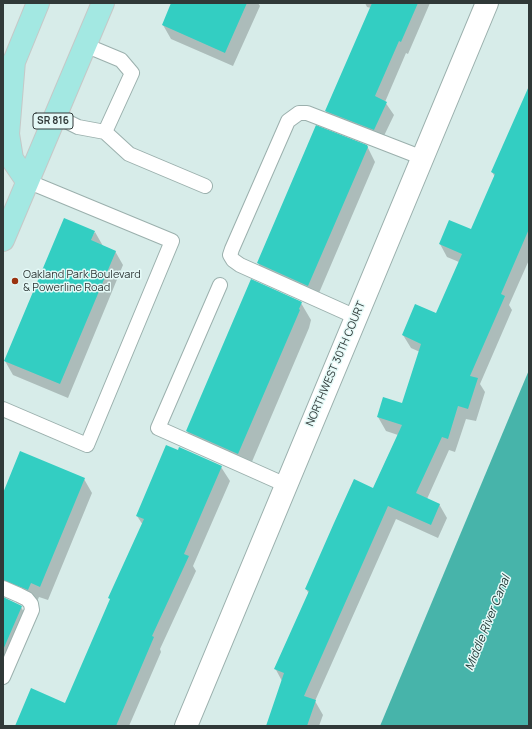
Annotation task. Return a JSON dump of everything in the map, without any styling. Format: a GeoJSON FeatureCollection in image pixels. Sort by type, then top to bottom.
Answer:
{"type":"FeatureCollection","features":[{"type":"Feature","properties":{"kind":"main road"},"geometry":{"type":"LineString","coordinates":[[3,87],[38,3]]}},
{"type":"Feature","properties":{"kind":"main road","name":"SR 816"},"geometry":{"type":"LineString","coordinates":[[3,240],[103,3]]}},
{"type":"Feature","properties":{"kind":"main road"},"geometry":{"type":"LineString","coordinates":[[14,61],[8,134],[12,159],[27,181]]}},
{"type":"Feature","properties":{"kind":"street","name":"NORTHWEST 30TH COURT"},"geometry":{"type":"LineString","coordinates":[[186,726],[487,3]]}},
{"type":"Feature","properties":{"kind":"lane"},"geometry":{"type":"LineString","coordinates":[[85,45],[121,60],[132,73],[104,132]]}},
{"type":"Feature","properties":{"kind":"lane"},"geometry":{"type":"LineString","coordinates":[[356,317],[240,265],[233,260],[230,255],[232,249],[288,121],[299,113],[307,113],[423,158]]}},
{"type":"Feature","properties":{"kind":"lane"},"geometry":{"type":"LineString","coordinates":[[56,116],[78,126],[104,132],[129,154],[205,186]]}},
{"type":"Feature","properties":{"kind":"lane"},"geometry":{"type":"LineString","coordinates":[[3,409],[88,445],[172,241],[27,181]]}},
{"type":"Feature","properties":{"kind":"lane"},"geometry":{"type":"LineString","coordinates":[[220,285],[158,428],[286,485]]}},
{"type":"Feature","properties":{"kind":"lane"},"geometry":{"type":"LineString","coordinates":[[3,588],[27,599],[31,604],[32,610],[3,677]]}},
{"type":"Feature","properties":{"kind":"water","name":"Middle River Canal"},"geometry":{"type":"Polygon","coordinates":[[[529,370],[529,726],[380,726],[529,370]]]}},
{"type":"Feature","properties":{"kind":"building"},"geometry":{"type":"Polygon","coordinates":[[[171,3],[247,3],[225,53],[162,25],[171,3]]]}},
{"type":"Feature","properties":{"kind":"building"},"geometry":{"type":"Polygon","coordinates":[[[372,3],[418,3],[401,42],[399,41],[375,96],[387,102],[374,130],[325,111],[372,3]]]}},
{"type":"Feature","properties":{"kind":"building"},"geometry":{"type":"Polygon","coordinates":[[[529,86],[529,229],[501,294],[505,296],[470,376],[478,378],[468,409],[458,406],[448,439],[442,437],[416,493],[440,504],[431,525],[388,506],[304,696],[316,700],[307,726],[266,726],[284,673],[274,669],[309,591],[305,589],[334,523],[354,479],[373,488],[402,425],[377,417],[383,397],[402,403],[421,344],[402,335],[415,304],[436,313],[462,254],[439,244],[449,220],[471,229],[495,174],[491,172],[529,86]]]}},
{"type":"Feature","properties":{"kind":"building"},"geometry":{"type":"Polygon","coordinates":[[[316,125],[367,145],[368,147],[308,286],[257,263],[316,125]]]}},
{"type":"Feature","properties":{"kind":"building"},"geometry":{"type":"Polygon","coordinates":[[[64,218],[95,231],[91,240],[116,251],[60,384],[4,361],[64,218]]]}},
{"type":"Feature","properties":{"kind":"building"},"geometry":{"type":"Polygon","coordinates":[[[251,279],[302,302],[299,309],[300,310],[238,454],[186,431],[251,279]]]}},
{"type":"Feature","properties":{"kind":"building"},"geometry":{"type":"Polygon","coordinates":[[[166,445],[178,450],[179,447],[222,466],[184,554],[189,556],[152,636],[154,637],[116,726],[15,726],[31,688],[65,703],[110,599],[108,598],[144,519],[136,516],[166,445]]]}},
{"type":"Feature","properties":{"kind":"building"},"geometry":{"type":"Polygon","coordinates":[[[20,451],[85,478],[40,587],[31,583],[28,590],[3,580],[3,493],[20,451]]]}},
{"type":"Feature","properties":{"kind":"building"},"geometry":{"type":"Polygon","coordinates":[[[3,597],[22,606],[3,650],[3,597]]]}},
{"type":"Feature","properties":{"kind":"place","name":"Oakland Park Boulevard & Powerline Road"},"geometry":{"type":"Point","coordinates":[15,281]}}]}
